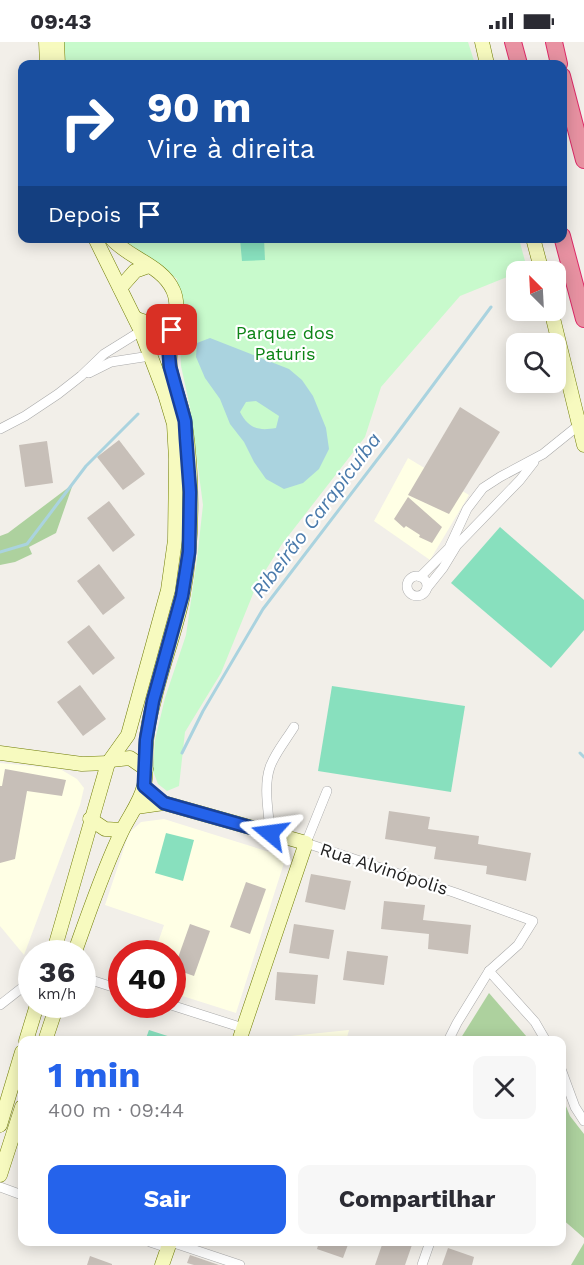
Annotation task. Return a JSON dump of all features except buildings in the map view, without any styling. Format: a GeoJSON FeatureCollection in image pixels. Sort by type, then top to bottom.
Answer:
{"type":"FeatureCollection","features":[{"type":"Feature","properties":{"kind":"highway"},"geometry":{"type":"LineString","coordinates":[[513,42],[518,60]]}},
{"type":"Feature","properties":{"kind":"highway"},"geometry":{"type":"LineString","coordinates":[[554,42],[559,60]]}},
{"type":"Feature","properties":{"kind":"highway"},"geometry":{"type":"LineString","coordinates":[[567,95],[584,160]]}},
{"type":"Feature","properties":{"kind":"highway"},"geometry":{"type":"LineString","coordinates":[[564,243],[584,319]]}},
{"type":"Feature","properties":{"kind":"main road"},"geometry":{"type":"LineString","coordinates":[[46,42],[47,60]]}},
{"type":"Feature","properties":{"kind":"main road"},"geometry":{"type":"LineString","coordinates":[[57,42],[58,60]]}},
{"type":"Feature","properties":{"kind":"main road"},"geometry":{"type":"LineString","coordinates":[[482,42],[487,60]]}},
{"type":"Feature","properties":{"kind":"main road"},"geometry":{"type":"LineString","coordinates":[[57,940],[90,819],[109,761],[128,735],[168,590],[175,540],[174,424],[138,324],[98,243]]}},
{"type":"Feature","properties":{"kind":"main road"},"geometry":{"type":"LineString","coordinates":[[79,940],[122,830],[136,807],[144,786],[146,740],[153,701],[182,596],[189,552],[190,492],[185,421],[169,355],[176,302],[174,290],[167,280],[115,243]]}},
{"type":"Feature","properties":{"kind":"main road"},"geometry":{"type":"LineString","coordinates":[[534,243],[539,261]]}},
{"type":"Feature","properties":{"kind":"main road"},"geometry":{"type":"LineString","coordinates":[[120,288],[135,271],[149,266]]}},
{"type":"Feature","properties":{"kind":"main road"},"geometry":{"type":"LineString","coordinates":[[138,324],[156,324],[174,318]]}},
{"type":"Feature","properties":{"kind":"main road"},"geometry":{"type":"LineString","coordinates":[[554,321],[584,445]]}},
{"type":"Feature","properties":{"kind":"main road"},"geometry":{"type":"LineString","coordinates":[[0,753],[82,764],[130,758],[146,769]]}},
{"type":"Feature","properties":{"kind":"main road"},"geometry":{"type":"LineString","coordinates":[[82,764],[102,782]]}},
{"type":"Feature","properties":{"kind":"main road","name":"Rua Alvinópolis"},"geometry":{"type":"LineString","coordinates":[[144,786],[164,803]]}},
{"type":"Feature","properties":{"kind":"main road","name":"Rua Alvinópolis"},"geometry":{"type":"LineString","coordinates":[[136,807],[164,803],[306,843]]}},
{"type":"Feature","properties":{"kind":"main road"},"geometry":{"type":"LineString","coordinates":[[90,819],[105,829],[122,830]]}},
{"type":"Feature","properties":{"kind":"main road"},"geometry":{"type":"LineString","coordinates":[[241,1035],[306,843]]}},
{"type":"Feature","properties":{"kind":"main road"},"geometry":{"type":"LineString","coordinates":[[28,1036],[33,1018]]}},
{"type":"Feature","properties":{"kind":"main road"},"geometry":{"type":"LineString","coordinates":[[47,1036],[53,1018]]}},
{"type":"Feature","properties":{"kind":"main road"},"geometry":{"type":"LineString","coordinates":[[0,1125],[18,1065]]}},
{"type":"Feature","properties":{"kind":"main road"},"geometry":{"type":"LineString","coordinates":[[0,1174],[18,1119]]}},
{"type":"Feature","properties":{"kind":"main road"},"geometry":{"type":"LineString","coordinates":[[162,1265],[169,1246]]}},
{"type":"Feature","properties":{"kind":"street"},"geometry":{"type":"LineString","coordinates":[[0,429],[25,416],[81,376],[138,324]]}},
{"type":"Feature","properties":{"kind":"street"},"geometry":{"type":"LineString","coordinates":[[81,376],[111,362],[150,356]]}},
{"type":"Feature","properties":{"kind":"street"},"geometry":{"type":"LineString","coordinates":[[537,458],[520,480],[457,545],[424,593],[418,596],[412,595],[408,590],[411,579],[420,577],[449,548],[467,509],[483,488],[537,458],[579,425]]}},
{"type":"Feature","properties":{"kind":"street"},"geometry":{"type":"LineString","coordinates":[[420,577],[425,581],[427,588]]}},
{"type":"Feature","properties":{"kind":"street"},"geometry":{"type":"LineString","coordinates":[[270,833],[267,789],[270,767],[294,727]]}},
{"type":"Feature","properties":{"kind":"street"},"geometry":{"type":"LineString","coordinates":[[306,843],[327,791]]}},
{"type":"Feature","properties":{"kind":"street","name":"Rua Alvinópolis"},"geometry":{"type":"LineString","coordinates":[[306,843],[533,921],[518,945],[489,971]]}},
{"type":"Feature","properties":{"kind":"street"},"geometry":{"type":"LineString","coordinates":[[450,1036],[489,971],[535,1022],[543,1036]]}},
{"type":"Feature","properties":{"kind":"street"},"geometry":{"type":"LineString","coordinates":[[0,1005],[18,991]]}},
{"type":"Feature","properties":{"kind":"street"},"geometry":{"type":"LineString","coordinates":[[186,1011],[241,1035]]}},
{"type":"Feature","properties":{"kind":"street"},"geometry":{"type":"LineString","coordinates":[[566,1083],[575,1107],[584,1121]]}},
{"type":"Feature","properties":{"kind":"street"},"geometry":{"type":"LineString","coordinates":[[0,1187],[18,1194]]}},
{"type":"Feature","properties":{"kind":"street"},"geometry":{"type":"LineString","coordinates":[[177,1246],[240,1265]]}},
{"type":"Feature","properties":{"kind":"street"},"geometry":{"type":"LineString","coordinates":[[422,1265],[429,1246]]}},
{"type":"Feature","properties":{"kind":"shaded area"},"geometry":{"type":"Polygon","coordinates":[[[408,458],[469,495],[430,560],[374,521],[408,458]]]}},
{"type":"Feature","properties":{"kind":"shaded area"},"geometry":{"type":"Polygon","coordinates":[[[0,763],[60,769],[77,779],[84,788],[80,805],[30,940],[18,940],[18,948],[0,926],[0,763]]]}},
{"type":"Feature","properties":{"kind":"shaded area"},"geometry":{"type":"Polygon","coordinates":[[[164,819],[279,855],[284,863],[236,1013],[186,997],[186,940],[159,940],[164,925],[105,905],[129,833],[141,822],[164,819]]]}},
{"type":"Feature","properties":{"kind":"shaded area"},"geometry":{"type":"Polygon","coordinates":[[[349,1030],[347,1036],[290,1036],[349,1030]]]}},
{"type":"Feature","properties":{"kind":"green space"},"geometry":{"type":"Polygon","coordinates":[[[63,42],[468,42],[474,60],[63,60],[63,42]]]}},
{"type":"Feature","properties":{"kind":"green space","name":"Parque dos Paturis"},"geometry":{"type":"Polygon","coordinates":[[[128,243],[520,243],[525,261],[506,261],[506,277],[460,296],[381,387],[365,437],[282,544],[257,584],[221,673],[185,732],[179,786],[167,791],[158,784],[153,771],[155,740],[165,698],[186,635],[203,505],[190,407],[181,366],[177,279],[128,243]]]}},
{"type":"Feature","properties":{"kind":"green space"},"geometry":{"type":"Polygon","coordinates":[[[240,243],[264,243],[265,260],[242,261],[240,243]]]}},
{"type":"Feature","properties":{"kind":"green space"},"geometry":{"type":"Polygon","coordinates":[[[73,484],[56,533],[29,547],[32,554],[15,562],[0,565],[0,536],[8,533],[73,484]]]}},
{"type":"Feature","properties":{"kind":"green space"},"geometry":{"type":"Polygon","coordinates":[[[500,527],[584,600],[584,630],[551,668],[451,583],[500,527]]]}},
{"type":"Feature","properties":{"kind":"green space"},"geometry":{"type":"Polygon","coordinates":[[[332,686],[465,706],[451,792],[318,771],[332,686]]]}},
{"type":"Feature","properties":{"kind":"green space"},"geometry":{"type":"Polygon","coordinates":[[[166,833],[194,840],[183,881],[155,873],[166,833]]]}},
{"type":"Feature","properties":{"kind":"green space"},"geometry":{"type":"Polygon","coordinates":[[[489,993],[526,1036],[462,1036],[489,993]]]}},
{"type":"Feature","properties":{"kind":"green space"},"geometry":{"type":"Polygon","coordinates":[[[149,1030],[168,1036],[147,1036],[149,1030]]]}},
{"type":"Feature","properties":{"kind":"green space"},"geometry":{"type":"Polygon","coordinates":[[[566,1106],[570,1116],[584,1134],[584,1238],[566,1222],[566,1106]]]}},
{"type":"Feature","properties":{"kind":"green space"},"geometry":{"type":"Polygon","coordinates":[[[584,1243],[584,1265],[571,1265],[584,1243]]]}},
{"type":"Feature","properties":{"kind":"water"},"geometry":{"type":"Polygon","coordinates":[[[210,338],[289,369],[302,380],[313,396],[326,428],[329,449],[319,469],[303,483],[284,489],[266,479],[244,442],[230,424],[220,399],[205,378],[196,357],[197,343],[210,338]],[[256,401],[246,402],[240,412],[247,422],[260,429],[276,428],[279,416],[256,401]]]}},
{"type":"Feature","properties":{"kind":"waterway","name":"Ribeirão Carapicuíba"},"geometry":{"type":"LineString","coordinates":[[182,753],[203,711],[263,609],[491,307]]}},
{"type":"Feature","properties":{"kind":"waterway"},"geometry":{"type":"LineString","coordinates":[[0,552],[27,544],[86,466],[138,414]]}},
{"type":"Feature","properties":{"kind":"waterway"},"geometry":{"type":"LineString","coordinates":[[580,753],[584,757]]}},
{"type":"Feature","properties":{"kind":"route"},"geometry":{"type":"LineString","coordinates":[[172,330],[170,367],[185,421],[190,492],[189,552],[182,596],[153,701],[146,740],[144,786],[164,803],[270,833]]}}]}
